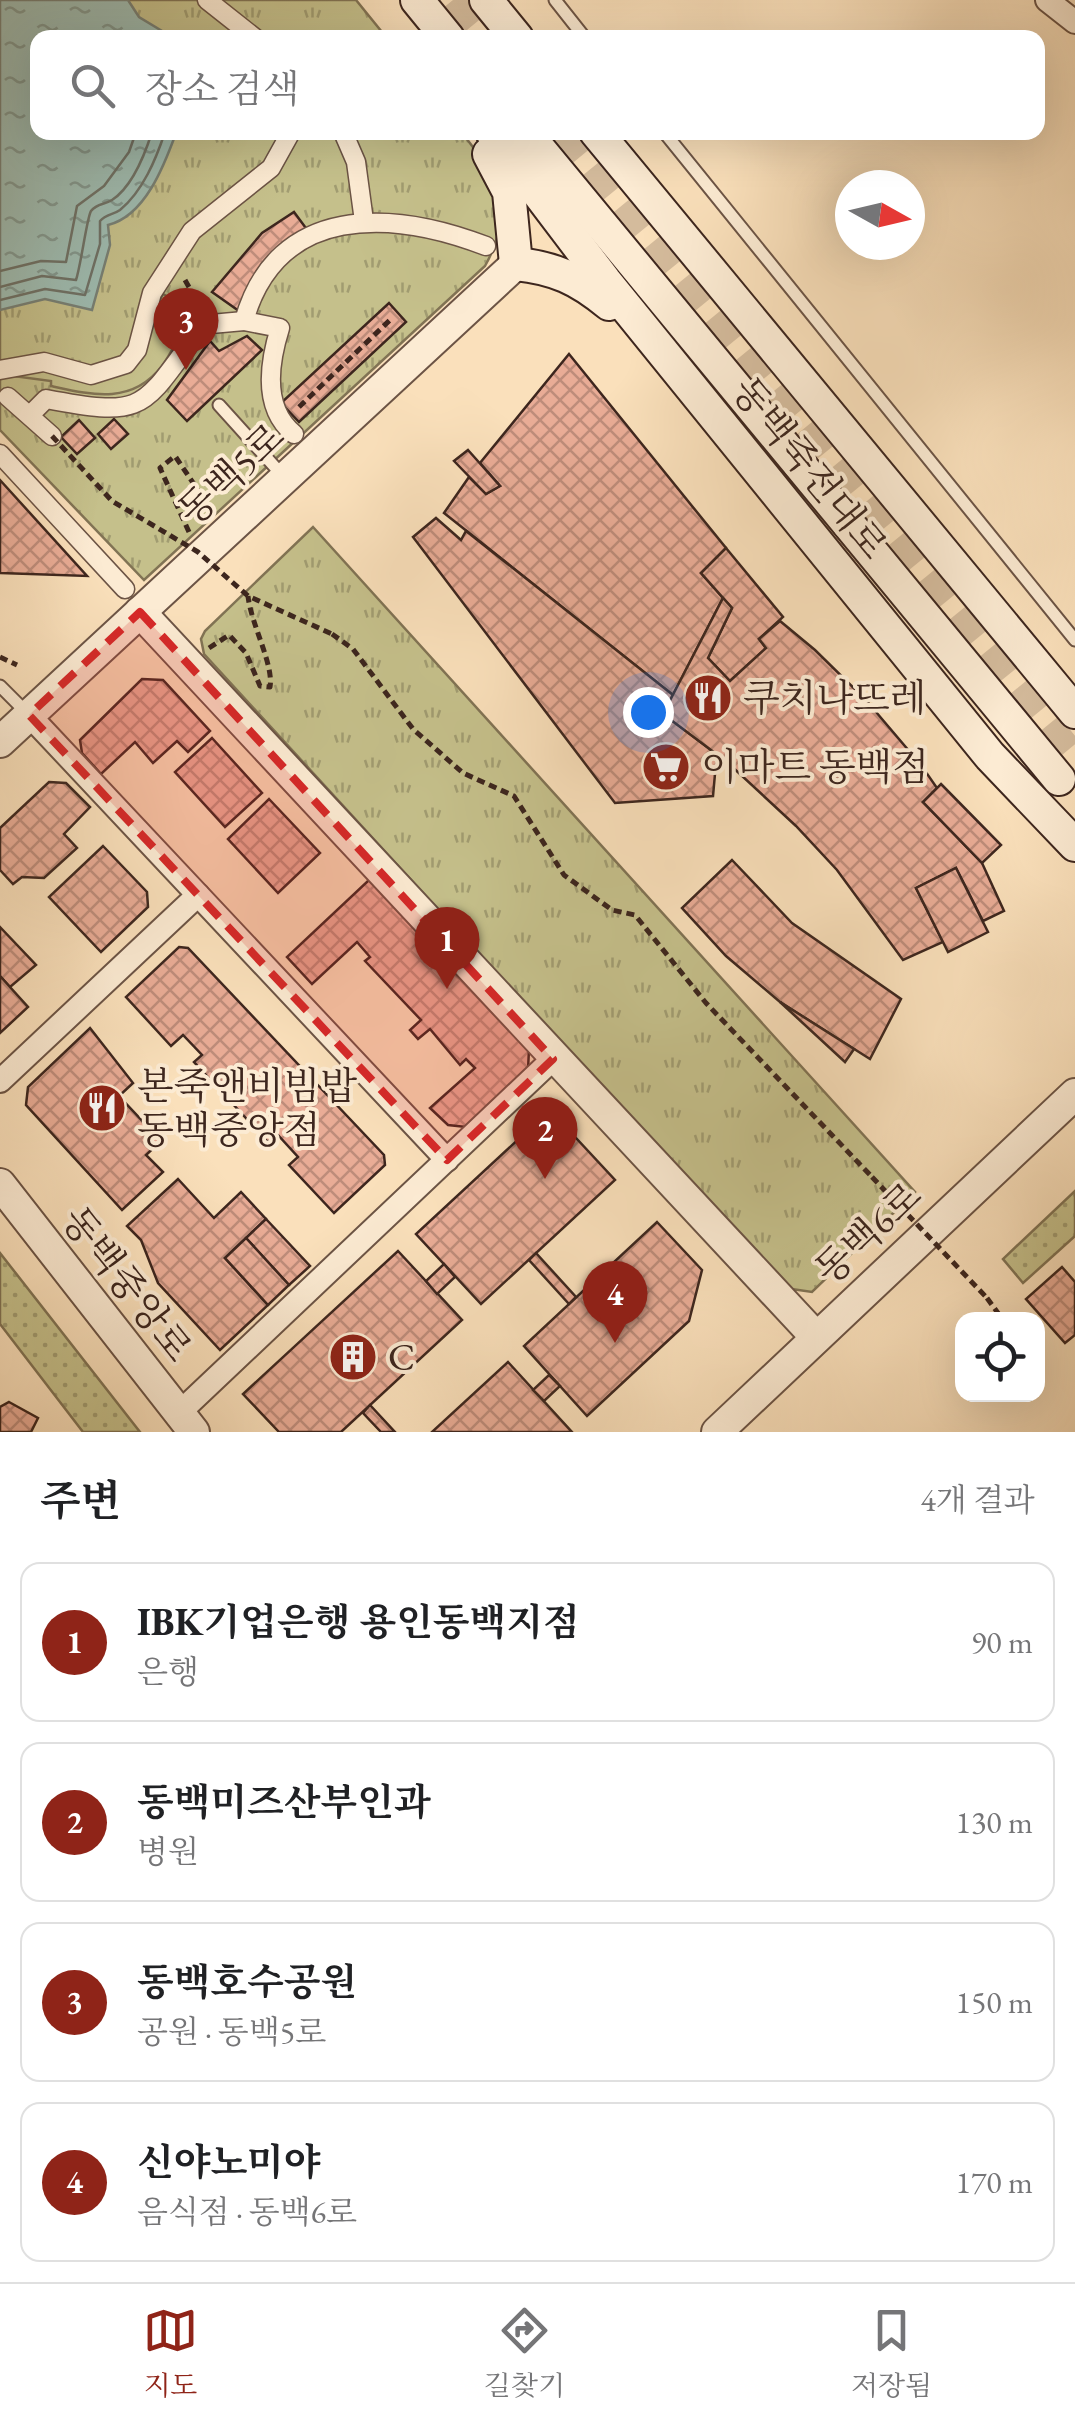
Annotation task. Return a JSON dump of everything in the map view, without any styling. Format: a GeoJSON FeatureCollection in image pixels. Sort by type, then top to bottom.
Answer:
{"type":"FeatureCollection","features":[{"type":"Feature","properties":{"kind":"main road"},"geometry":{"type":"LineString","coordinates":[[395,0],[416,30]]}},
{"type":"Feature","properties":{"kind":"main road"},"geometry":{"type":"LineString","coordinates":[[417,0],[441,30]]}},
{"type":"Feature","properties":{"kind":"main road"},"geometry":{"type":"LineString","coordinates":[[486,0],[510,30]]}},
{"type":"Feature","properties":{"kind":"main road"},"geometry":{"type":"LineString","coordinates":[[482,140],[510,192],[516,264],[548,267],[582,281],[656,341]]}},
{"type":"Feature","properties":{"kind":"main road","name":"동백죽전대로"},"geometry":{"type":"LineString","coordinates":[[498,140],[990,756],[1075,845]]}},
{"type":"Feature","properties":{"kind":"main road","name":"동백죽전대로"},"geometry":{"type":"LineString","coordinates":[[532,140],[1059,780]]}},
{"type":"Feature","properties":{"kind":"main road","name":"동백죽전대로"},"geometry":{"type":"LineString","coordinates":[[603,140],[1075,712]]}},
{"type":"Feature","properties":{"kind":"street"},"geometry":{"type":"LineString","coordinates":[[207,0],[245,30]]}},
{"type":"Feature","properties":{"kind":"street"},"geometry":{"type":"LineString","coordinates":[[1048,0],[1075,22]]}},
{"type":"Feature","properties":{"kind":"street"},"geometry":{"type":"LineString","coordinates":[[0,370],[44,362],[91,375],[126,364],[137,350],[152,293],[192,232],[271,168],[286,140]]}},
{"type":"Feature","properties":{"kind":"street"},"geometry":{"type":"LineString","coordinates":[[346,140],[356,162],[364,221]]}},
{"type":"Feature","properties":{"kind":"street"},"geometry":{"type":"LineString","coordinates":[[244,321],[254,287],[293,249],[325,229],[364,221],[434,226],[486,246]]}},
{"type":"Feature","properties":{"kind":"street","name":"동백5로"},"geometry":{"type":"LineString","coordinates":[[0,742],[29,716],[132,600],[286,479],[516,264]]}},
{"type":"Feature","properties":{"kind":"street"},"geometry":{"type":"LineString","coordinates":[[32,414],[46,400],[92,410],[126,409],[151,394],[199,330],[210,324],[244,321],[280,328],[270,368],[272,398],[288,428]]}},
{"type":"Feature","properties":{"kind":"street"},"geometry":{"type":"LineString","coordinates":[[8,397],[32,414],[52,436]]}},
{"type":"Feature","properties":{"kind":"street"},"geometry":{"type":"LineString","coordinates":[[0,454],[554,1059],[816,1337]]}},
{"type":"Feature","properties":{"kind":"street"},"geometry":{"type":"LineString","coordinates":[[29,716],[447,1160]]}},
{"type":"Feature","properties":{"kind":"street"},"geometry":{"type":"LineString","coordinates":[[0,1082],[198,895]]}},
{"type":"Feature","properties":{"kind":"street"},"geometry":{"type":"LineString","coordinates":[[186,1423],[447,1160],[554,1059]]}},
{"type":"Feature","properties":{"kind":"street","name":"동백6로"},"geometry":{"type":"LineString","coordinates":[[717,1432],[1075,1094]]}},
{"type":"Feature","properties":{"kind":"street","name":"동백중앙로"},"geometry":{"type":"LineString","coordinates":[[0,1184],[186,1423]]}},
{"type":"Feature","properties":{"kind":"lane"},"geometry":{"type":"LineString","coordinates":[[554,0],[579,30]]}},
{"type":"Feature","properties":{"kind":"lane"},"geometry":{"type":"LineString","coordinates":[[670,140],[1075,640]]}},
{"type":"Feature","properties":{"kind":"lane"},"geometry":{"type":"LineString","coordinates":[[220,405],[286,479]]}},
{"type":"Feature","properties":{"kind":"lane"},"geometry":{"type":"LineString","coordinates":[[0,686],[29,716]]}},
{"type":"Feature","properties":{"kind":"path"},"geometry":{"type":"LineString","coordinates":[[183,277],[202,310]]}},
{"type":"Feature","properties":{"kind":"path"},"geometry":{"type":"LineString","coordinates":[[288,428],[391,319]]}},
{"type":"Feature","properties":{"kind":"path"},"geometry":{"type":"LineString","coordinates":[[52,436],[112,500],[198,552],[248,596],[332,634],[353,649],[413,730],[464,773],[514,796],[564,875],[612,910],[635,915],[706,1004],[997,1312]]}},
{"type":"Feature","properties":{"kind":"path"},"geometry":{"type":"LineString","coordinates":[[198,552],[160,468],[175,456],[210,508]]}},
{"type":"Feature","properties":{"kind":"path"},"geometry":{"type":"LineString","coordinates":[[229,635],[246,653],[260,686],[270,687],[269,668],[251,623],[248,596]]}},
{"type":"Feature","properties":{"kind":"path"},"geometry":{"type":"LineString","coordinates":[[0,657],[18,665]]}},
{"type":"Feature","properties":{"kind":"highlighted area"},"geometry":{"type":"Polygon","coordinates":[[[140,612],[553,1059],[447,1160],[29,715],[140,612]]]}},
{"type":"Feature","properties":{"kind":"green space"},"geometry":{"type":"Polygon","coordinates":[[[0,0],[356,0],[380,30],[30,30],[30,140],[467,140],[486,165],[499,196],[500,228],[485,266],[144,580],[0,430],[0,0]]]}},
{"type":"Feature","properties":{"kind":"green space"},"geometry":{"type":"Polygon","coordinates":[[[163,294],[196,312],[162,366],[138,387],[96,394],[51,386],[51,381],[6,375],[28,369],[120,371],[163,294]]]}},
{"type":"Feature","properties":{"kind":"green space"},"geometry":{"type":"Polygon","coordinates":[[[313,527],[915,1192],[812,1292],[785,1288],[204,654],[201,639],[205,631],[313,527]]]}},
{"type":"Feature","properties":{"kind":"green space"},"geometry":{"type":"Polygon","coordinates":[[[1075,1191],[1075,1236],[1023,1283],[1003,1259],[1075,1191]]]}},
{"type":"Feature","properties":{"kind":"green space"},"geometry":{"type":"Polygon","coordinates":[[[0,1253],[140,1432],[83,1432],[0,1324],[0,1253]]]}},
{"type":"Feature","properties":{"kind":"water"},"geometry":{"type":"Polygon","coordinates":[[[0,0],[128,0],[139,17],[160,30],[30,30],[30,140],[173,140],[143,201],[121,220],[108,225],[110,245],[92,310],[45,299],[0,310],[0,0]]]}},
{"type":"Feature","properties":{"kind":"building"},"geometry":{"type":"Polygon","coordinates":[[[294,212],[314,239],[261,282],[239,311],[212,292],[262,233],[294,212]]]}},
{"type":"Feature","properties":{"kind":"building"},"geometry":{"type":"Polygon","coordinates":[[[389,303],[406,322],[299,422],[281,403],[389,303]]]}},
{"type":"Feature","properties":{"kind":"building"},"geometry":{"type":"Polygon","coordinates":[[[247,336],[262,350],[187,421],[167,400],[210,341],[219,351],[247,336]]]}},
{"type":"Feature","properties":{"kind":"building"},"geometry":{"type":"Polygon","coordinates":[[[569,354],[726,548],[701,573],[723,598],[673,695],[444,513],[469,477],[486,494],[500,486],[480,463],[569,354]]]}},
{"type":"Feature","properties":{"kind":"building"},"geometry":{"type":"Polygon","coordinates":[[[114,419],[128,434],[111,449],[98,434],[114,419]]]}},
{"type":"Feature","properties":{"kind":"building"},"geometry":{"type":"Polygon","coordinates":[[[79,420],[95,438],[77,454],[61,437],[79,420]]]}},
{"type":"Feature","properties":{"kind":"building"},"geometry":{"type":"Polygon","coordinates":[[[468,450],[500,486],[486,494],[454,461],[468,450]]]}},
{"type":"Feature","properties":{"kind":"building"},"geometry":{"type":"Polygon","coordinates":[[[0,480],[87,576],[0,573],[0,480]]]}},
{"type":"Feature","properties":{"kind":"building"},"geometry":{"type":"Polygon","coordinates":[[[436,518],[461,540],[466,531],[673,695],[663,714],[727,762],[715,774],[713,796],[615,803],[413,537],[436,518]]]}},
{"type":"Feature","properties":{"kind":"building"},"geometry":{"type":"Polygon","coordinates":[[[726,548],[783,617],[759,639],[766,648],[730,681],[708,658],[732,608],[701,573],[726,548]]]}},
{"type":"Feature","properties":{"kind":"building"},"geometry":{"type":"Polygon","coordinates":[[[723,598],[732,608],[708,658],[730,681],[766,648],[759,639],[780,621],[815,650],[865,699],[921,765],[937,788],[923,802],[982,863],[1004,911],[983,921],[956,868],[916,888],[943,942],[903,960],[837,870],[796,826],[727,762],[663,714],[723,598]]]}},
{"type":"Feature","properties":{"kind":"building"},"geometry":{"type":"Polygon","coordinates":[[[142,679],[163,680],[210,731],[188,752],[177,741],[153,763],[135,742],[101,774],[82,753],[80,740],[142,679]]]}},
{"type":"Feature","properties":{"kind":"building"},"geometry":{"type":"Polygon","coordinates":[[[212,738],[262,793],[225,827],[175,772],[212,738]]]}},
{"type":"Feature","properties":{"kind":"building"},"geometry":{"type":"Polygon","coordinates":[[[49,782],[66,783],[90,807],[64,834],[77,848],[44,878],[22,877],[13,884],[0,870],[0,828],[49,782]]]}},
{"type":"Feature","properties":{"kind":"building"},"geometry":{"type":"Polygon","coordinates":[[[941,784],[1001,845],[982,863],[923,802],[941,784]]]}},
{"type":"Feature","properties":{"kind":"building"},"geometry":{"type":"Polygon","coordinates":[[[269,799],[320,853],[278,893],[228,839],[269,799]]]}},
{"type":"Feature","properties":{"kind":"building"},"geometry":{"type":"Polygon","coordinates":[[[103,846],[147,892],[148,907],[101,952],[49,897],[103,846]]]}},
{"type":"Feature","properties":{"kind":"building"},"geometry":{"type":"Polygon","coordinates":[[[732,860],[792,923],[901,999],[870,1059],[780,1002],[726,956],[682,908],[732,860]]]}},
{"type":"Feature","properties":{"kind":"building"},"geometry":{"type":"Polygon","coordinates":[[[956,868],[988,932],[948,952],[916,888],[956,868]]]}},
{"type":"Feature","properties":{"kind":"building"},"geometry":{"type":"Polygon","coordinates":[[[369,880],[529,1049],[528,1070],[466,1127],[448,1125],[430,1108],[475,1068],[466,1059],[460,1065],[430,1029],[418,1039],[410,1030],[421,1020],[365,961],[370,957],[357,942],[312,984],[287,957],[369,880]]]}},
{"type":"Feature","properties":{"kind":"building"},"geometry":{"type":"Polygon","coordinates":[[[0,927],[36,965],[10,987],[0,976],[0,927]]]}},
{"type":"Feature","properties":{"kind":"building"},"geometry":{"type":"Polygon","coordinates":[[[179,947],[188,948],[384,1155],[385,1165],[334,1213],[289,1165],[298,1157],[277,1134],[268,1142],[194,1062],[202,1055],[183,1035],[171,1046],[126,997],[179,947]]]}},
{"type":"Feature","properties":{"kind":"building"},"geometry":{"type":"Polygon","coordinates":[[[0,976],[28,1007],[0,1033],[0,976]]]}},
{"type":"Feature","properties":{"kind":"building"},"geometry":{"type":"Polygon","coordinates":[[[780,1002],[854,1049],[845,1062],[780,1002]]]}},
{"type":"Feature","properties":{"kind":"building"},"geometry":{"type":"Polygon","coordinates":[[[90,1028],[133,1083],[119,1096],[161,1141],[146,1155],[163,1172],[122,1210],[26,1105],[28,1087],[90,1028]]]}},
{"type":"Feature","properties":{"kind":"building"},"geometry":{"type":"Polygon","coordinates":[[[550,1110],[615,1180],[481,1304],[416,1234],[550,1110]]]}},
{"type":"Feature","properties":{"kind":"building"},"geometry":{"type":"Polygon","coordinates":[[[178,1179],[214,1218],[241,1192],[266,1219],[225,1258],[268,1305],[220,1350],[158,1283],[141,1240],[127,1226],[178,1179]]]}},
{"type":"Feature","properties":{"kind":"building"},"geometry":{"type":"Polygon","coordinates":[[[266,1219],[310,1266],[289,1285],[246,1238],[266,1219]]]}},
{"type":"Feature","properties":{"kind":"building"},"geometry":{"type":"Polygon","coordinates":[[[657,1222],[702,1270],[689,1321],[587,1416],[524,1346],[657,1222]]]}},
{"type":"Feature","properties":{"kind":"building"},"geometry":{"type":"Polygon","coordinates":[[[246,1238],[289,1285],[268,1305],[225,1258],[246,1238]]]}},
{"type":"Feature","properties":{"kind":"building","name":"C"},"geometry":{"type":"Polygon","coordinates":[[[398,1251],[462,1320],[341,1432],[279,1432],[243,1394],[398,1251]]]}},
{"type":"Feature","properties":{"kind":"building"},"geometry":{"type":"Polygon","coordinates":[[[536,1253],[576,1297],[569,1304],[529,1260],[536,1253]]]}},
{"type":"Feature","properties":{"kind":"building"},"geometry":{"type":"Polygon","coordinates":[[[444,1264],[455,1277],[437,1294],[426,1281],[444,1264]]]}},
{"type":"Feature","properties":{"kind":"building"},"geometry":{"type":"Polygon","coordinates":[[[1062,1267],[1075,1282],[1075,1335],[1065,1343],[1045,1320],[1045,1312],[1038,1312],[1026,1299],[1062,1267]]]}},
{"type":"Feature","properties":{"kind":"building"},"geometry":{"type":"Polygon","coordinates":[[[508,1362],[572,1432],[432,1432],[508,1362]]]}},
{"type":"Feature","properties":{"kind":"building"},"geometry":{"type":"Polygon","coordinates":[[[549,1375],[560,1386],[544,1401],[533,1390],[549,1375]]]}},
{"type":"Feature","properties":{"kind":"building"},"geometry":{"type":"Polygon","coordinates":[[[9,1402],[38,1418],[31,1432],[0,1432],[0,1407],[9,1402]]]}},
{"type":"Feature","properties":{"kind":"building"},"geometry":{"type":"Polygon","coordinates":[[[370,1405],[395,1432],[381,1432],[363,1413],[370,1405]]]}},
{"type":"Feature","properties":{"kind":"tunnel"},"geometry":{"type":"LineString","coordinates":[[453,0],[477,30]]}},
{"type":"Feature","properties":{"kind":"tunnel"},"geometry":{"type":"LineString","coordinates":[[567,140],[1075,761]]}},
{"type":"Feature","properties":{"kind":"place","name":"동백호수공원"},"geometry":{"type":"Point","coordinates":[186,370]}},
{"type":"Feature","properties":{"kind":"place","name":"쿠치나뜨레"},"geometry":{"type":"Point","coordinates":[708,698]}},
{"type":"Feature","properties":{"kind":"place","name":"이마트 동백점"},"geometry":{"type":"Point","coordinates":[666,767]}},
{"type":"Feature","properties":{"kind":"place","name":"IBK기업은행 용인동백지점"},"geometry":{"type":"Point","coordinates":[447,989]}},
{"type":"Feature","properties":{"kind":"place","name":"본죽앤비빔밥 동백중앙점"},"geometry":{"type":"Point","coordinates":[102,1108]}},
{"type":"Feature","properties":{"kind":"place","name":"동백미즈산부인과"},"geometry":{"type":"Point","coordinates":[545,1179]}},
{"type":"Feature","properties":{"kind":"place","name":"신야노미야"},"geometry":{"type":"Point","coordinates":[615,1343]}},
{"type":"Feature","properties":{"kind":"place","name":"C"},"geometry":{"type":"Point","coordinates":[353,1357]}}]}
